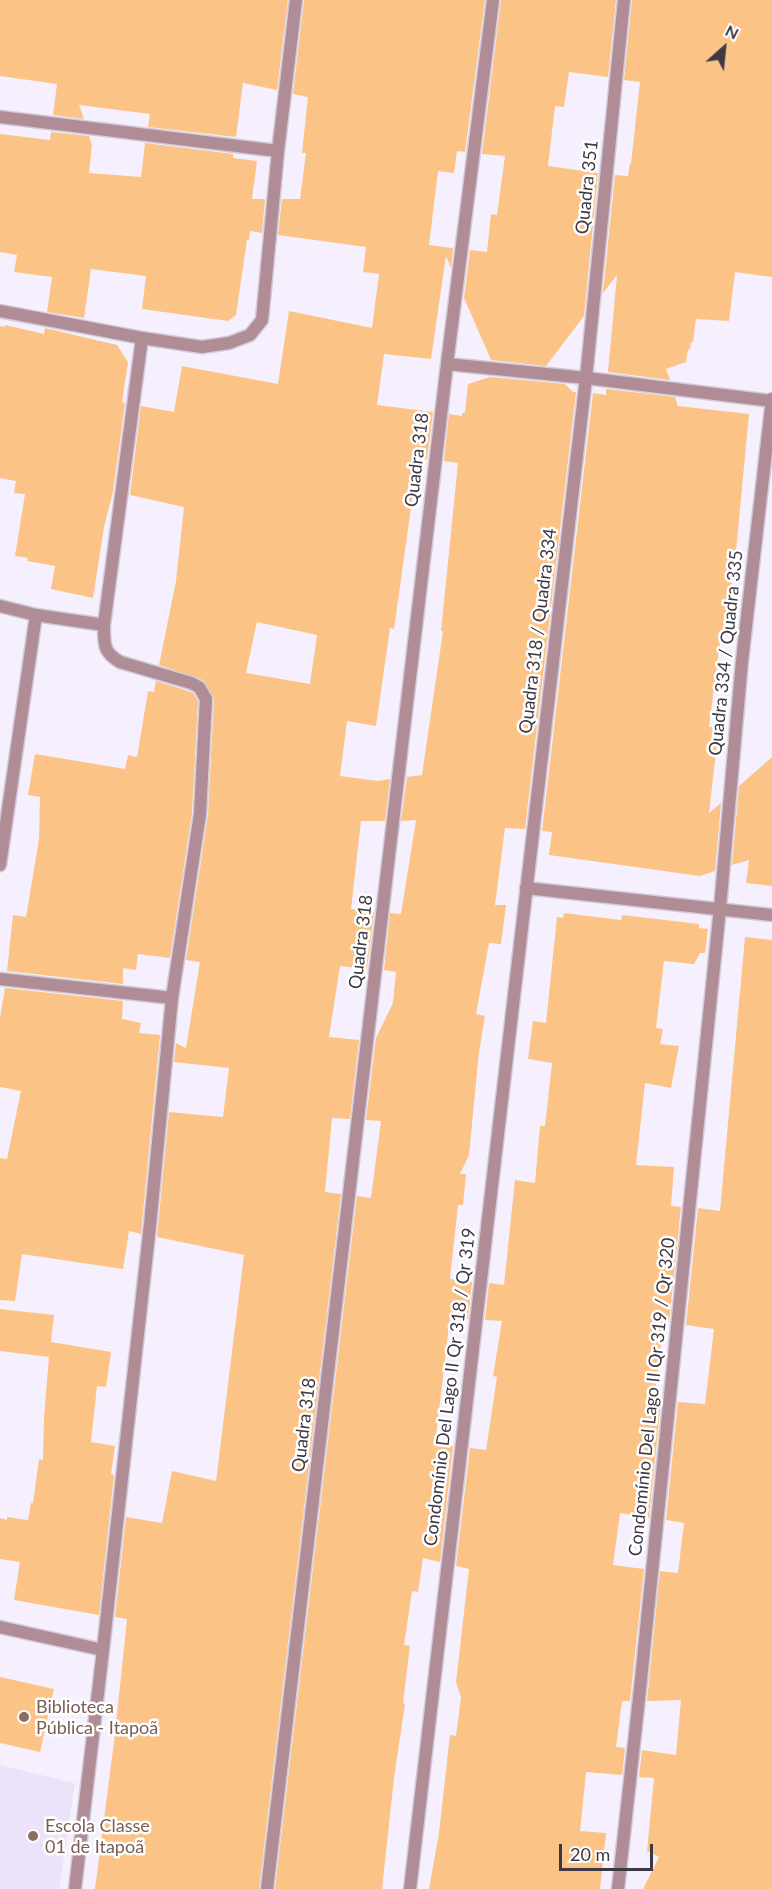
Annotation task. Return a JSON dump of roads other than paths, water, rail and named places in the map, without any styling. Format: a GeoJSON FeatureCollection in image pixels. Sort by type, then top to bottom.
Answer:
{"type":"FeatureCollection","features":[{"type":"Feature","properties":{"kind":"street"},"geometry":{"type":"LineString","coordinates":[[0,311],[202,347],[230,343],[250,335],[262,320],[278,151],[296,0]]}},
{"type":"Feature","properties":{"kind":"street","name":"Quadra 318"},"geometry":{"type":"LineString","coordinates":[[267,1889],[447,364],[494,0]]}},
{"type":"Feature","properties":{"kind":"street","name":"Quadra 351"},"geometry":{"type":"LineString","coordinates":[[586,378],[624,0]]}},
{"type":"Feature","properties":{"kind":"street"},"geometry":{"type":"LineString","coordinates":[[0,117],[278,151]]}},
{"type":"Feature","properties":{"kind":"street"},"geometry":{"type":"LineString","coordinates":[[75,1889],[150,1225],[172,998],[200,814],[206,699],[199,687],[120,662],[111,656],[104,646],[104,625],[142,338]]}},
{"type":"Feature","properties":{"kind":"street"},"geometry":{"type":"LineString","coordinates":[[447,364],[586,378],[772,401]]}},
{"type":"Feature","properties":{"kind":"street","name":"Quadra 318 / Quadra 334"},"geometry":{"type":"LineString","coordinates":[[526,888],[586,378]]}},
{"type":"Feature","properties":{"kind":"street","name":"Quadra 334 / Quadra 335"},"geometry":{"type":"LineString","coordinates":[[720,908],[742,662],[772,401]]}},
{"type":"Feature","properties":{"kind":"street"},"geometry":{"type":"LineString","coordinates":[[0,606],[36,615],[104,625]]}},
{"type":"Feature","properties":{"kind":"street"},"geometry":{"type":"LineString","coordinates":[[0,865],[36,615]]}},
{"type":"Feature","properties":{"kind":"street"},"geometry":{"type":"LineString","coordinates":[[526,888],[772,915]]}},
{"type":"Feature","properties":{"kind":"street","name":"Condomínio Del Lago II Qr 318 / Qr 319"},"geometry":{"type":"LineString","coordinates":[[410,1889],[526,888]]}},
{"type":"Feature","properties":{"kind":"street","name":"Condomínio Del Lago II Qr 319 / Qr 320"},"geometry":{"type":"LineString","coordinates":[[618,1889],[720,908]]}},
{"type":"Feature","properties":{"kind":"street"},"geometry":{"type":"LineString","coordinates":[[0,979],[172,998]]}},
{"type":"Feature","properties":{"kind":"street"},"geometry":{"type":"LineString","coordinates":[[0,1628],[103,1650]]}},
{"type":"Feature","properties":{"kind":"place","name":"Biblioteca Pública - Itapoã"},"geometry":{"type":"Point","coordinates":[24,1717]}},
{"type":"Feature","properties":{"kind":"place","name":"Escola Classe 01 de Itapoã"},"geometry":{"type":"Point","coordinates":[33,1836]}}]}
